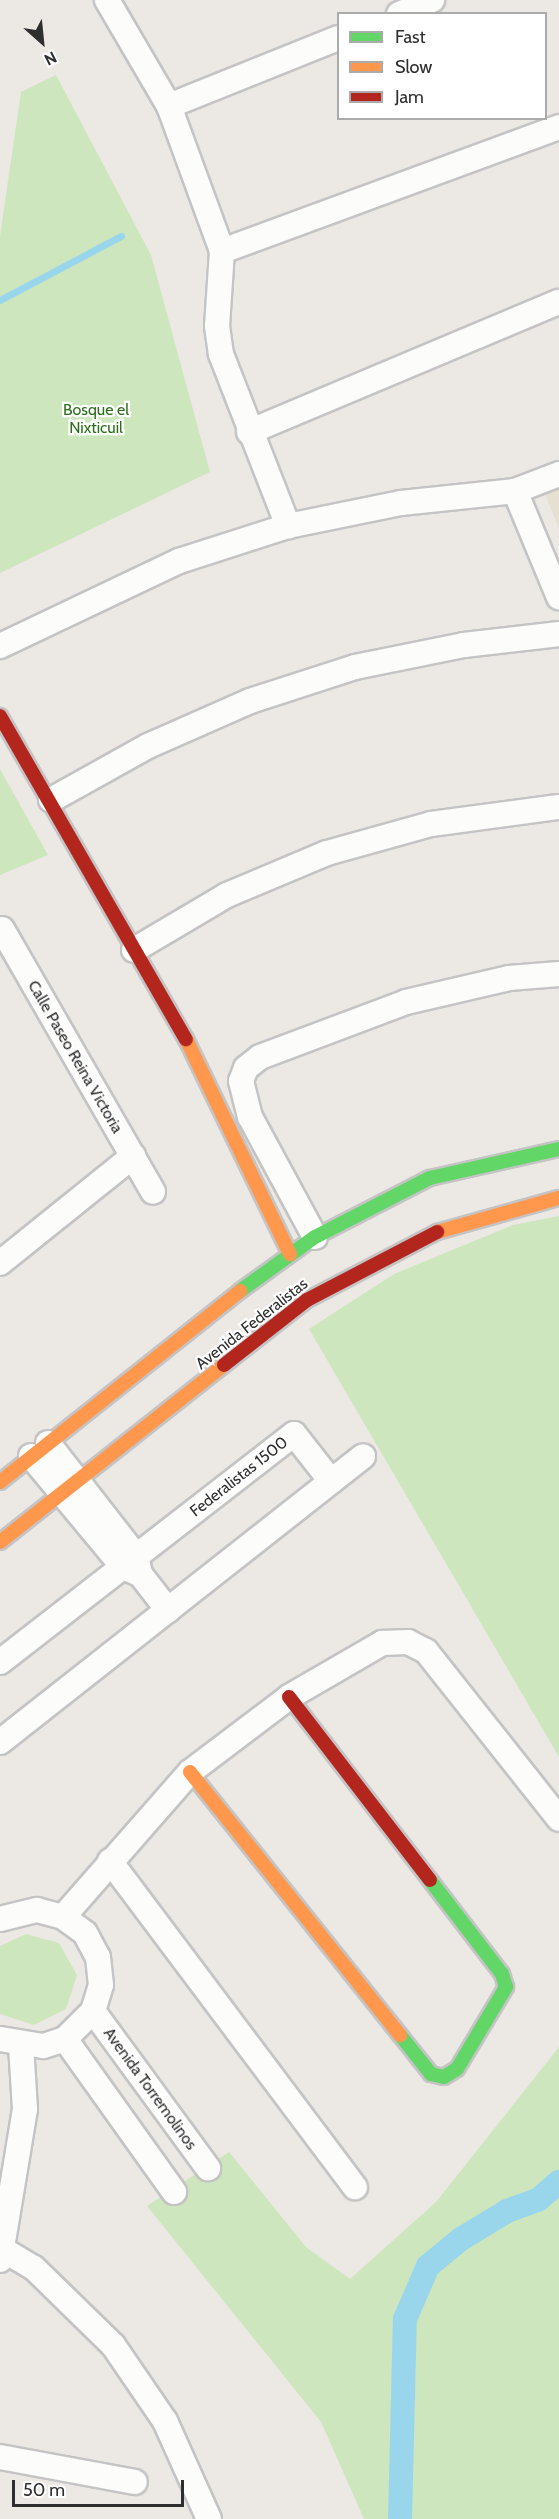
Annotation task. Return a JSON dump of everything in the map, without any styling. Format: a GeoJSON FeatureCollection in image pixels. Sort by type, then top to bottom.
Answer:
{"type":"FeatureCollection","features":[{"type":"Feature","properties":{"kind":"street"},"geometry":{"type":"LineString","coordinates":[[404,12],[432,0]]}},
{"type":"Feature","properties":{"kind":"street"},"geometry":{"type":"LineString","coordinates":[[112,4],[169,106],[222,251],[217,326],[249,432],[288,526]]}},
{"type":"Feature","properties":{"kind":"street"},"geometry":{"type":"LineString","coordinates":[[169,106],[337,39]]}},
{"type":"Feature","properties":{"kind":"street"},"geometry":{"type":"LineString","coordinates":[[222,251],[559,127]]}},
{"type":"Feature","properties":{"kind":"street"},"geometry":{"type":"LineString","coordinates":[[249,432],[559,302]]}},
{"type":"Feature","properties":{"kind":"street"},"geometry":{"type":"LineString","coordinates":[[0,646],[179,561],[288,526],[401,503],[515,491],[559,474]]}},
{"type":"Feature","properties":{"kind":"street"},"geometry":{"type":"LineString","coordinates":[[515,491],[559,597]]}},
{"type":"Feature","properties":{"kind":"street"},"geometry":{"type":"LineString","coordinates":[[51,800],[148,746],[260,698],[355,667],[464,645],[559,634]]}},
{"type":"Feature","properties":{"kind":"street"},"geometry":{"type":"LineString","coordinates":[[0,716],[51,800],[200,1063],[260,1197],[290,1254]]}},
{"type":"Feature","properties":{"kind":"street"},"geometry":{"type":"LineString","coordinates":[[134,950],[227,896],[327,853],[431,824],[559,807]]}},
{"type":"Feature","properties":{"kind":"street","name":"Calle Paseo Reina Victoria"},"geometry":{"type":"LineString","coordinates":[[2,929],[9,961],[133,1156],[153,1192]]}},
{"type":"Feature","properties":{"kind":"street"},"geometry":{"type":"LineString","coordinates":[[315,1237],[250,1117],[241,1081],[260,1058],[406,1002],[509,978],[559,974]]}},
{"type":"Feature","properties":{"kind":"street","name":"Avenida Federalistas"},"geometry":{"type":"LineString","coordinates":[[0,1482],[195,1323],[315,1237],[430,1178],[559,1149]]}},
{"type":"Feature","properties":{"kind":"street"},"geometry":{"type":"LineString","coordinates":[[0,1261],[133,1156]]}},
{"type":"Feature","properties":{"kind":"street"},"geometry":{"type":"LineString","coordinates":[[260,1197],[285,1182]]}},
{"type":"Feature","properties":{"kind":"street","name":"Avenida Federalistas"},"geometry":{"type":"LineString","coordinates":[[0,1542],[307,1300],[388,1253],[458,1223],[559,1198]]}},
{"type":"Feature","properties":{"kind":"street","name":"Federalistas 1500"},"geometry":{"type":"LineString","coordinates":[[0,1662],[133,1566],[294,1434],[331,1481]]}},
{"type":"Feature","properties":{"kind":"street"},"geometry":{"type":"LineString","coordinates":[[39,1450],[168,1610]]}},
{"type":"Feature","properties":{"kind":"street"},"geometry":{"type":"LineString","coordinates":[[1,1738],[363,1456]]}},
{"type":"Feature","properties":{"kind":"street"},"geometry":{"type":"LineString","coordinates":[[63,1917],[190,1772],[289,1697],[382,1643],[408,1642],[426,1651],[559,1819]]}},
{"type":"Feature","properties":{"kind":"street"},"geometry":{"type":"LineString","coordinates":[[190,1772],[431,2074],[444,2077],[456,2069],[501,2000],[506,1987],[502,1974],[289,1697]]}},
{"type":"Feature","properties":{"kind":"street"},"geometry":{"type":"LineString","coordinates":[[110,1862],[355,2187]]}},
{"type":"Feature","properties":{"kind":"street"},"geometry":{"type":"LineString","coordinates":[[3,1912],[37,1910],[63,1917],[85,1933],[98,1957],[101,1985],[93,2011],[65,2039],[10,2043],[25,2109],[1,2254],[34,2268],[113,2345],[165,2421],[209,2519]]}},
{"type":"Feature","properties":{"kind":"street","name":"Avenida Torremolinos"},"geometry":{"type":"LineString","coordinates":[[93,2011],[208,2168]]}},
{"type":"Feature","properties":{"kind":"street"},"geometry":{"type":"LineString","coordinates":[[65,2039],[174,2192]]}},
{"type":"Feature","properties":{"kind":"street"},"geometry":{"type":"LineString","coordinates":[[0,2457],[135,2482]]}},
{"type":"Feature","properties":{"kind":"shaded area"},"geometry":{"type":"Polygon","coordinates":[[[559,488],[559,529],[545,494],[559,488]]]}},
{"type":"Feature","properties":{"kind":"green space","name":"Bosque el Nixticuil"},"geometry":{"type":"Polygon","coordinates":[[[56,75],[151,255],[210,472],[0,573],[0,236],[21,92],[56,75]]]}},
{"type":"Feature","properties":{"kind":"green space"},"geometry":{"type":"Polygon","coordinates":[[[0,769],[48,855],[0,875],[0,769]]]}},
{"type":"Feature","properties":{"kind":"green space"},"geometry":{"type":"Polygon","coordinates":[[[559,1216],[559,1757],[309,1329],[394,1274],[513,1225],[559,1216]]]}},
{"type":"Feature","properties":{"kind":"green space"},"geometry":{"type":"Polygon","coordinates":[[[26,1934],[59,1943],[77,1975],[66,2009],[34,2025],[0,2014],[0,1946],[26,1934]]]}},
{"type":"Feature","properties":{"kind":"green space"},"geometry":{"type":"Polygon","coordinates":[[[559,2047],[559,2519],[364,2519],[321,2422],[147,2206],[229,2152],[306,2247],[350,2279],[436,2202],[559,2047]]]}},
{"type":"Feature","properties":{"kind":"waterway"},"geometry":{"type":"LineString","coordinates":[[0,300],[121,236]]}},
{"type":"Feature","properties":{"kind":"waterway"},"geometry":{"type":"LineString","coordinates":[[400,2519],[405,2319],[428,2266],[461,2239],[507,2211],[538,2200],[559,2182]]}},
{"type":"Feature","properties":{"kind":"traffic: fast"},"geometry":{"type":"LineString","coordinates":[[240,1291],[315,1237],[430,1178],[559,1149]]}},
{"type":"Feature","properties":{"kind":"traffic: fast"},"geometry":{"type":"LineString","coordinates":[[400,2035],[431,2074],[444,2077],[457,2069],[506,1987],[502,1974],[430,1880]]}},
{"type":"Feature","properties":{"kind":"traffic: slow"},"geometry":{"type":"LineString","coordinates":[[186,1039],[290,1254]]}},
{"type":"Feature","properties":{"kind":"traffic: slow"},"geometry":{"type":"LineString","coordinates":[[437,1232],[559,1198]]}},
{"type":"Feature","properties":{"kind":"traffic: slow"},"geometry":{"type":"LineString","coordinates":[[0,1482],[240,1291]]}},
{"type":"Feature","properties":{"kind":"traffic: slow"},"geometry":{"type":"LineString","coordinates":[[0,1542],[224,1365]]}},
{"type":"Feature","properties":{"kind":"traffic: slow"},"geometry":{"type":"LineString","coordinates":[[190,1772],[400,2035]]}},
{"type":"Feature","properties":{"kind":"traffic: jam"},"geometry":{"type":"LineString","coordinates":[[0,716],[186,1039]]}},
{"type":"Feature","properties":{"kind":"traffic: jam"},"geometry":{"type":"LineString","coordinates":[[224,1365],[307,1300],[437,1232]]}},
{"type":"Feature","properties":{"kind":"traffic: jam"},"geometry":{"type":"LineString","coordinates":[[289,1697],[430,1880]]}}]}
